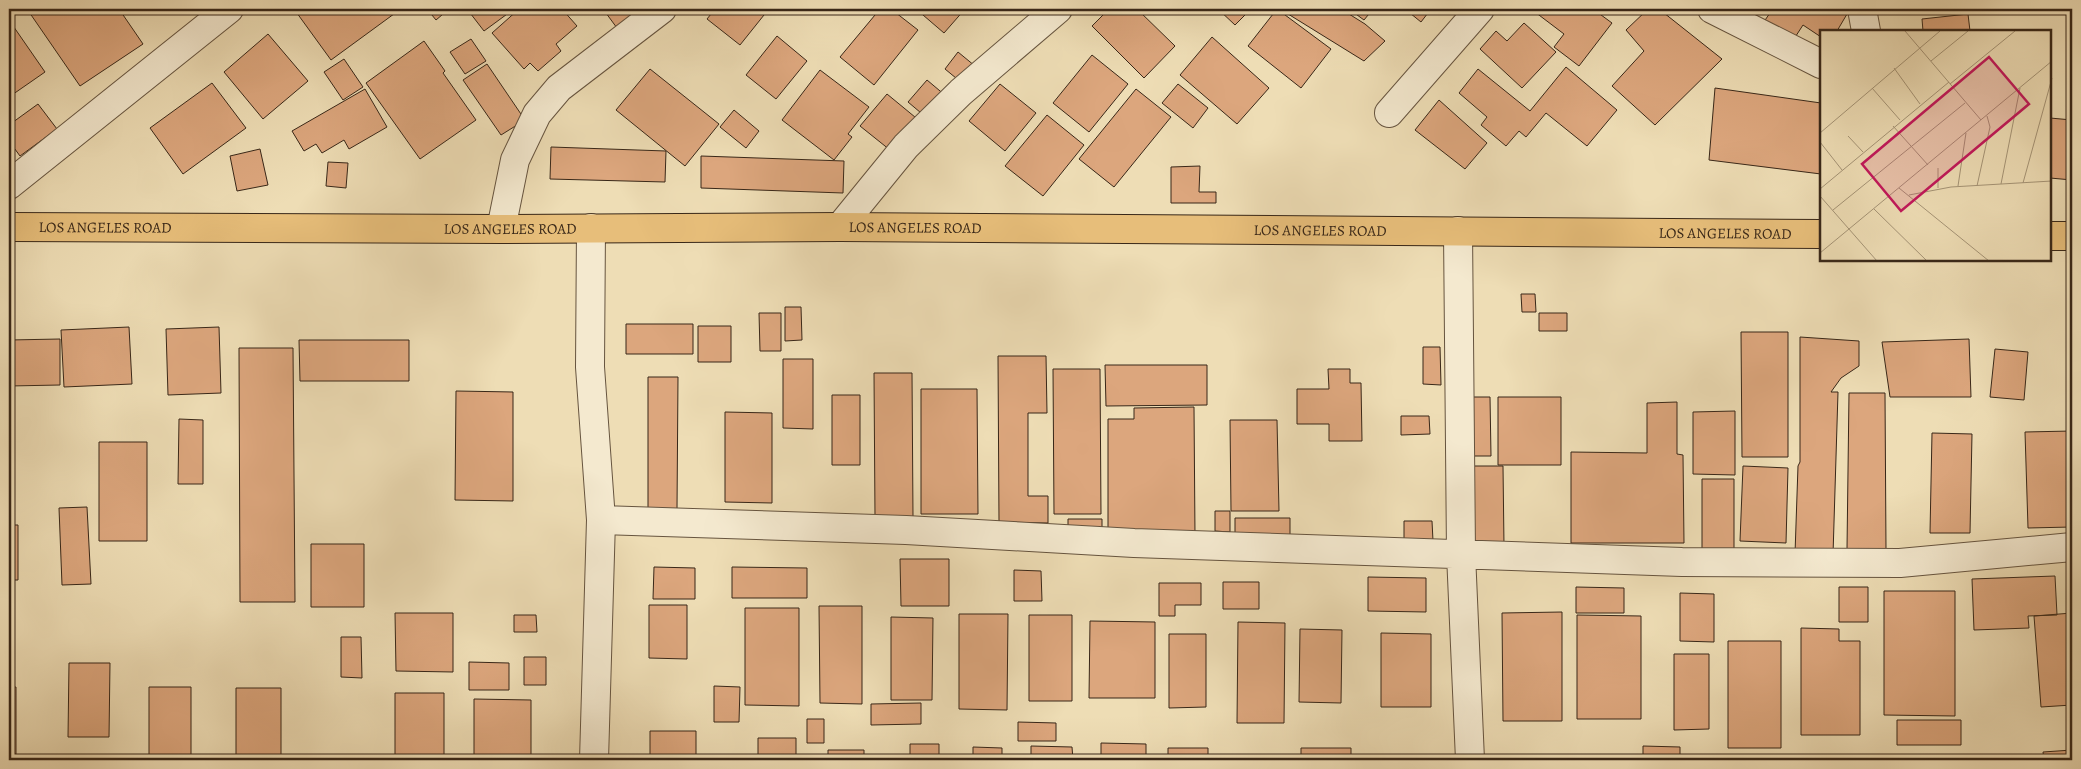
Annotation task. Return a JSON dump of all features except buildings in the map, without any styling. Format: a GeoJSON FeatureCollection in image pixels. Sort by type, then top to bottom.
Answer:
{"type":"FeatureCollection","features":[{"type":"Feature","properties":{"kind":"main road","name":"LOS ANGELES ROAD"},"geometry":{"type":"LineString","coordinates":[[9,227],[501,229],[840,227],[1820,234]]}},
{"type":"Feature","properties":{"kind":"main road"},"geometry":{"type":"LineString","coordinates":[[2051,236],[2072,236]]}},
{"type":"Feature","properties":{"kind":"street"},"geometry":{"type":"LineString","coordinates":[[9,185],[229,9]]}},
{"type":"Feature","properties":{"kind":"street"},"geometry":{"type":"LineString","coordinates":[[501,229],[514,160],[537,114],[559,88],[662,9]]}},
{"type":"Feature","properties":{"kind":"street"},"geometry":{"type":"LineString","coordinates":[[840,227],[906,146],[961,92],[1058,9]]}},
{"type":"Feature","properties":{"kind":"street"},"geometry":{"type":"LineString","coordinates":[[1389,113],[1480,9]]}},
{"type":"Feature","properties":{"kind":"street"},"geometry":{"type":"LineString","coordinates":[[1712,9],[1820,63]]}},
{"type":"Feature","properties":{"kind":"street"},"geometry":{"type":"LineString","coordinates":[[1862,9],[1866,30]]}},
{"type":"Feature","properties":{"kind":"street"},"geometry":{"type":"LineString","coordinates":[[591,228],[590,367],[601,520],[594,760]]}},
{"type":"Feature","properties":{"kind":"street"},"geometry":{"type":"LineString","coordinates":[[1458,231],[1461,554],[1470,760]]}},
{"type":"Feature","properties":{"kind":"street"},"geometry":{"type":"LineString","coordinates":[[601,520],[906,530],[1134,543],[1682,562],[1900,563],[2072,547]]}}]}
